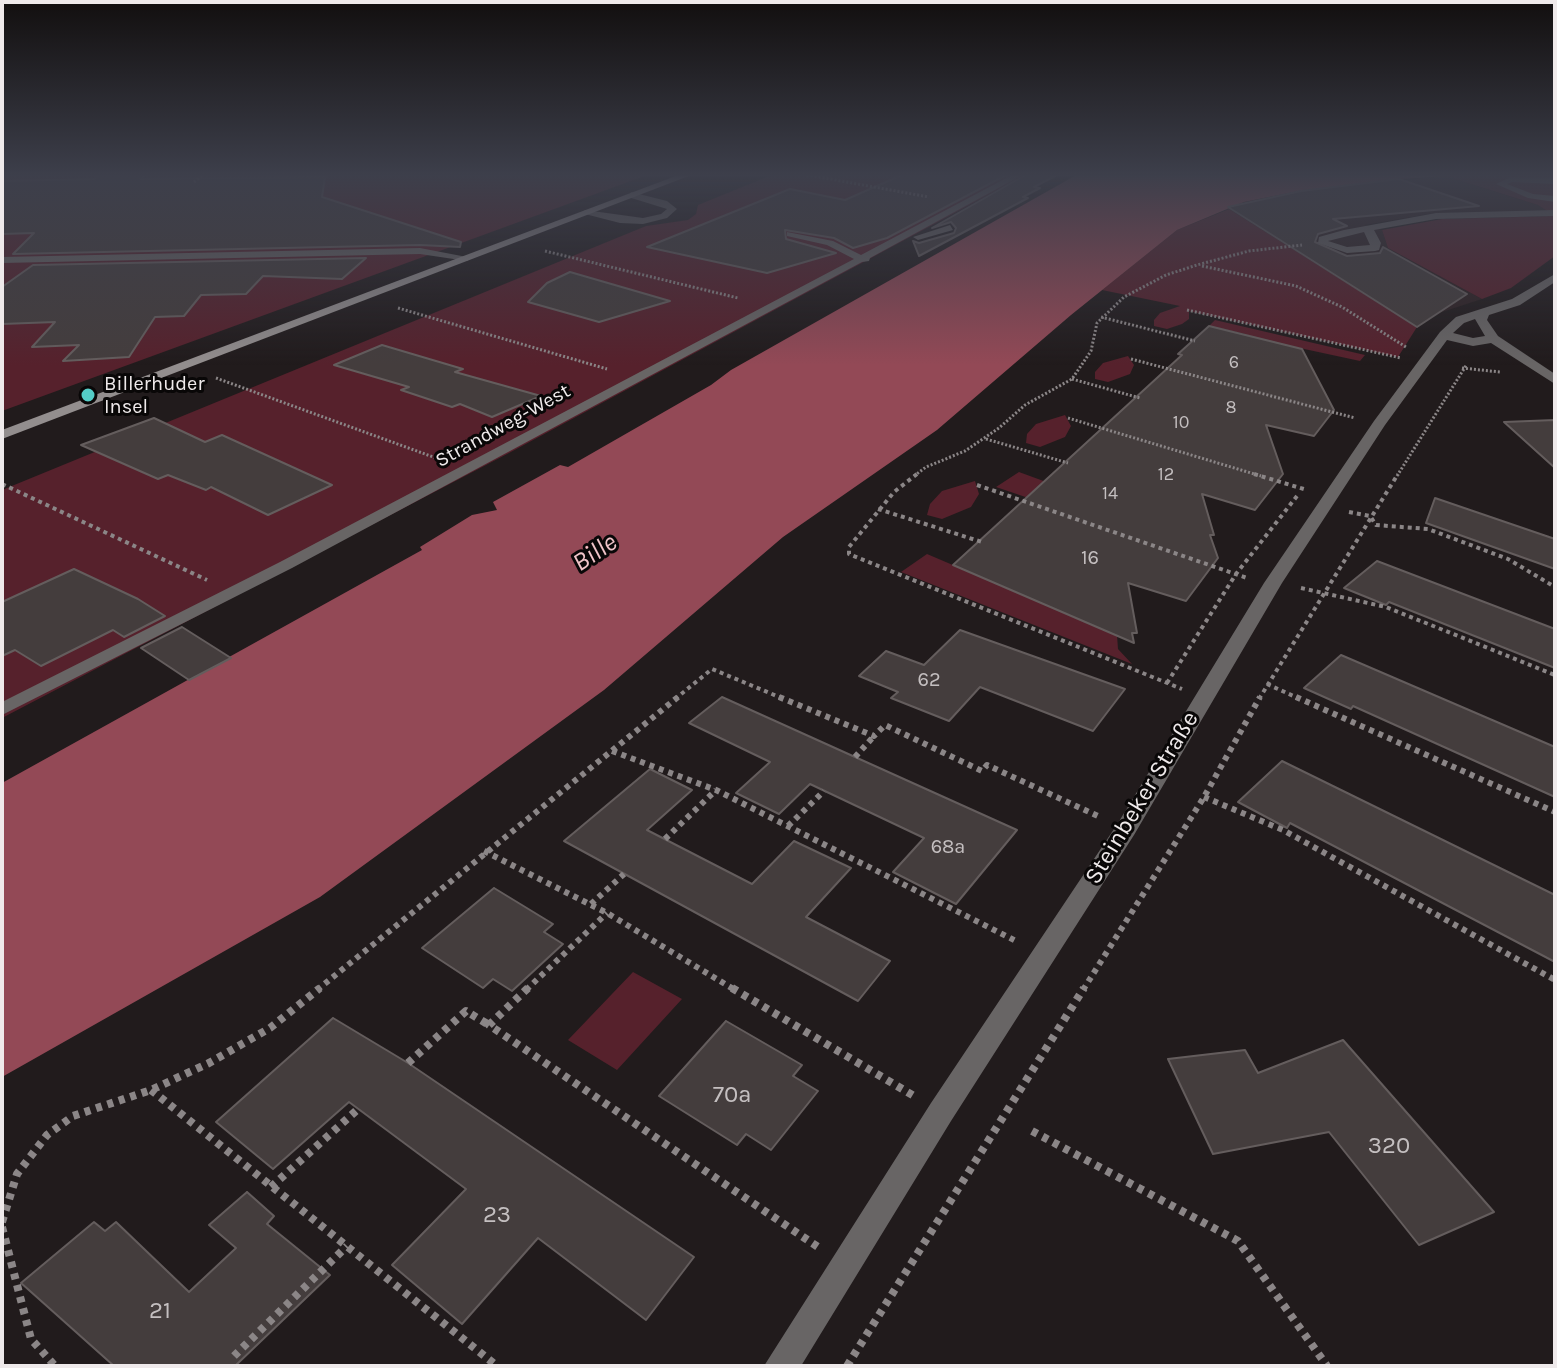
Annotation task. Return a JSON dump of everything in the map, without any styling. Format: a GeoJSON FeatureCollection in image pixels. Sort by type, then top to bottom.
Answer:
{"type":"FeatureCollection","features":[{"type":"Feature","properties":{"kind":"street"},"geometry":{"type":"LineString","coordinates":[[2,435],[519,238]]}},
{"type":"Feature","properties":{"kind":"street"},"geometry":{"type":"LineString","coordinates":[[1328,238],[1323,239],[1323,243],[1347,250],[1375,248],[1376,243],[1371,238]]}},
{"type":"Feature","properties":{"kind":"street","name":"Steinbeker Straße"},"geometry":{"type":"LineString","coordinates":[[781,1366],[941,1112],[1126,829],[1272,585],[1379,424],[1440,341],[1460,320],[1516,302],[1555,277]]}},
{"type":"Feature","properties":{"kind":"street"},"geometry":{"type":"LineString","coordinates":[[1484,312],[1481,320],[1493,339],[1555,380]]}},
{"type":"Feature","properties":{"kind":"street"},"geometry":{"type":"LineString","coordinates":[[1440,341],[1493,339]]}},
{"type":"Feature","properties":{"kind":"lane"},"geometry":{"type":"LineString","coordinates":[[807,238],[830,243],[854,253],[859,259],[869,260],[918,238]]}},
{"type":"Feature","properties":{"kind":"lane","name":"Strandweg-West"},"geometry":{"type":"LineString","coordinates":[[2,709],[233,592],[900,238]]}},
{"type":"Feature","properties":{"kind":"lane"},"geometry":{"type":"LineString","coordinates":[[2,260],[420,251],[467,258]]}},
{"type":"Feature","properties":{"kind":"path"},"geometry":{"type":"LineString","coordinates":[[508,242],[770,306]]}},
{"type":"Feature","properties":{"kind":"path"},"geometry":{"type":"LineString","coordinates":[[1204,696],[849,554],[849,547],[878,509],[926,467],[965,451],[1025,405],[1072,379],[1091,351],[1094,330],[1101,317],[1135,291],[1197,265],[1249,251],[1323,243]]}},
{"type":"Feature","properties":{"kind":"path"},"geometry":{"type":"LineString","coordinates":[[1197,265],[1280,281],[1327,300],[1405,347],[1390,368]]}},
{"type":"Feature","properties":{"kind":"path"},"geometry":{"type":"LineString","coordinates":[[362,297],[635,378]]}},
{"type":"Feature","properties":{"kind":"path"},"geometry":{"type":"LineString","coordinates":[[1187,310],[1425,364]]}},
{"type":"Feature","properties":{"kind":"path"},"geometry":{"type":"LineString","coordinates":[[1101,317],[1195,341]]}},
{"type":"Feature","properties":{"kind":"path"},"geometry":{"type":"LineString","coordinates":[[1158,332],[1162,327]]}},
{"type":"Feature","properties":{"kind":"path"},"geometry":{"type":"LineString","coordinates":[[847,1366],[1204,797],[1267,684],[1461,368],[1476,356],[1440,341]]}},
{"type":"Feature","properties":{"kind":"path"},"geometry":{"type":"LineString","coordinates":[[1131,359],[1379,424]]}},
{"type":"Feature","properties":{"kind":"path"},"geometry":{"type":"LineString","coordinates":[[185,366],[467,469]]}},
{"type":"Feature","properties":{"kind":"path"},"geometry":{"type":"LineString","coordinates":[[1072,379],[1140,398]]}},
{"type":"Feature","properties":{"kind":"path"},"geometry":{"type":"LineString","coordinates":[[1098,386],[1103,381]]}},
{"type":"Feature","properties":{"kind":"path"},"geometry":{"type":"LineString","coordinates":[[1343,428],[1358,407]]}},
{"type":"Feature","properties":{"kind":"path"},"geometry":{"type":"LineString","coordinates":[[1068,418],[1303,488],[1370,516],[1376,525],[1428,529],[1508,559],[1555,587]]}},
{"type":"Feature","properties":{"kind":"path"},"geometry":{"type":"LineString","coordinates":[[985,438],[1068,463]]}},
{"type":"Feature","properties":{"kind":"path"},"geometry":{"type":"LineString","coordinates":[[1027,451],[1034,445]]}},
{"type":"Feature","properties":{"kind":"path"},"geometry":{"type":"LineString","coordinates":[[1167,683],[1236,574],[1311,476]]}},
{"type":"Feature","properties":{"kind":"path"},"geometry":{"type":"LineString","coordinates":[[2,484],[233,592]]}},
{"type":"Feature","properties":{"kind":"path"},"geometry":{"type":"LineString","coordinates":[[977,485],[1272,585],[1324,592],[1386,607],[1555,675]]}},
{"type":"Feature","properties":{"kind":"path"},"geometry":{"type":"LineString","coordinates":[[878,509],[982,542]]}},
{"type":"Feature","properties":{"kind":"path"},"geometry":{"type":"LineString","coordinates":[[927,525],[936,517]]}},
{"type":"Feature","properties":{"kind":"path"},"geometry":{"type":"LineString","coordinates":[[55,1366],[31,1339],[2,1225],[17,1174],[47,1135],[73,1116],[151,1090],[209,1063],[270,1028],[484,851],[712,669],[874,736]]}},
{"type":"Feature","properties":{"kind":"path"},"geometry":{"type":"LineString","coordinates":[[1267,684],[1555,812]]}},
{"type":"Feature","properties":{"kind":"path"},"geometry":{"type":"LineString","coordinates":[[855,757],[885,725],[982,771],[987,765],[1126,829]]}},
{"type":"Feature","properties":{"kind":"path"},"geometry":{"type":"LineString","coordinates":[[611,751],[716,790],[1044,955]]}},
{"type":"Feature","properties":{"kind":"path"},"geometry":{"type":"LineString","coordinates":[[665,839],[716,790]]}},
{"type":"Feature","properties":{"kind":"path"},"geometry":{"type":"LineString","coordinates":[[788,826],[824,791]]}},
{"type":"Feature","properties":{"kind":"path"},"geometry":{"type":"LineString","coordinates":[[1204,797],[1283,830],[1555,980]]}},
{"type":"Feature","properties":{"kind":"path"},"geometry":{"type":"LineString","coordinates":[[484,851],[607,913],[941,1112]]}},
{"type":"Feature","properties":{"kind":"path"},"geometry":{"type":"LineString","coordinates":[[591,904],[624,874]]}},
{"type":"Feature","properties":{"kind":"path"},"geometry":{"type":"LineString","coordinates":[[489,1025],[607,913]]}},
{"type":"Feature","properties":{"kind":"path"},"geometry":{"type":"LineString","coordinates":[[408,1063],[466,1011],[846,1266]]}},
{"type":"Feature","properties":{"kind":"path"},"geometry":{"type":"LineString","coordinates":[[151,1090],[497,1366]]}},
{"type":"Feature","properties":{"kind":"path"},"geometry":{"type":"LineString","coordinates":[[271,1187],[358,1109]]}},
{"type":"Feature","properties":{"kind":"path"},"geometry":{"type":"LineString","coordinates":[[1032,1131],[1238,1241],[1327,1366]]}},
{"type":"Feature","properties":{"kind":"path"},"geometry":{"type":"LineString","coordinates":[[234,1356],[347,1246]]}},
{"type":"Feature","properties":{"kind":"shaded area"},"geometry":{"type":"Polygon","coordinates":[[[2,238],[475,238],[2,411],[2,238]]]}},
{"type":"Feature","properties":{"kind":"shaded area"},"geometry":{"type":"Polygon","coordinates":[[[617,238],[908,238],[509,453],[2,718],[2,490],[617,238]]]}},
{"type":"Feature","properties":{"kind":"shaded area"},"geometry":{"type":"Polygon","coordinates":[[[1167,238],[1275,238],[1417,327],[1398,357],[1189,311],[1189,319],[1167,329],[1154,326],[1154,320],[1160,313],[1180,306],[1102,290],[1167,238]]]}},
{"type":"Feature","properties":{"kind":"shaded area"},"geometry":{"type":"Polygon","coordinates":[[[1275,238],[1385,238],[1388,248],[1482,299],[1439,313],[1417,327],[1275,238]]]}},
{"type":"Feature","properties":{"kind":"shaded area"},"geometry":{"type":"Polygon","coordinates":[[[1385,238],[1555,238],[1555,256],[1511,288],[1482,299],[1388,248],[1385,238]]]}},
{"type":"Feature","properties":{"kind":"shaded area"},"geometry":{"type":"Polygon","coordinates":[[[1215,320],[1365,355],[1360,361],[1244,336],[1209,326],[1215,320]]]}},
{"type":"Feature","properties":{"kind":"shaded area"},"geometry":{"type":"Polygon","coordinates":[[[1128,356],[1134,365],[1130,374],[1108,382],[1095,379],[1095,372],[1103,363],[1128,356]]]}},
{"type":"Feature","properties":{"kind":"shaded area"},"geometry":{"type":"Polygon","coordinates":[[[1065,415],[1071,426],[1065,437],[1040,447],[1026,443],[1027,434],[1036,424],[1065,415]]]}},
{"type":"Feature","properties":{"kind":"shaded area"},"geometry":{"type":"Polygon","coordinates":[[[1019,472],[1199,538],[1211,560],[996,487],[1019,472]]]}},
{"type":"Feature","properties":{"kind":"shaded area"},"geometry":{"type":"Polygon","coordinates":[[[975,481],[979,494],[971,507],[942,519],[927,515],[930,504],[942,491],[975,481]]]}},
{"type":"Feature","properties":{"kind":"shaded area"},"geometry":{"type":"Polygon","coordinates":[[[927,554],[1117,635],[1118,649],[1132,664],[901,572],[927,554]]]}},
{"type":"Feature","properties":{"kind":"shaded area"},"geometry":{"type":"Polygon","coordinates":[[[633,972],[682,999],[617,1070],[568,1040],[633,972]]]}},
{"type":"Feature","properties":{"kind":"water","name":"Bille"},"geometry":{"type":"Polygon","coordinates":[[[965,238],[1167,238],[1071,315],[937,430],[783,537],[604,690],[320,897],[2,1077],[2,783],[422,550],[420,547],[472,515],[497,510],[493,502],[560,465],[568,467],[711,385],[731,370],[965,238]]]}},
{"type":"Feature","properties":{"kind":"building"},"geometry":{"type":"Polygon","coordinates":[[[29,238],[448,238],[461,242],[460,247],[420,245],[13,254],[29,238]]]}},
{"type":"Feature","properties":{"kind":"building"},"geometry":{"type":"Polygon","coordinates":[[[670,238],[786,238],[836,253],[767,273],[647,247],[670,238]]]}},
{"type":"Feature","properties":{"kind":"building"},"geometry":{"type":"Polygon","coordinates":[[[833,238],[887,238],[853,248],[833,238]]]}},
{"type":"Feature","properties":{"kind":"building"},"geometry":{"type":"Polygon","coordinates":[[[937,238],[953,238],[919,256],[913,241],[919,243],[937,238]]]}},
{"type":"Feature","properties":{"kind":"building"},"geometry":{"type":"Polygon","coordinates":[[[1277,238],[1317,238],[1315,242],[1347,256],[1380,253],[1383,247],[1467,294],[1417,327],[1277,238]]]}},
{"type":"Feature","properties":{"kind":"building"},"geometry":{"type":"Polygon","coordinates":[[[366,258],[342,279],[263,276],[246,294],[201,295],[184,316],[155,317],[129,357],[63,361],[79,345],[32,347],[55,322],[2,324],[2,287],[33,265],[366,258]]]}},
{"type":"Feature","properties":{"kind":"building"},"geometry":{"type":"Polygon","coordinates":[[[570,272],[670,301],[599,322],[528,302],[547,283],[570,272]]]}},
{"type":"Feature","properties":{"kind":"building"},"geometry":{"type":"Polygon","coordinates":[[[1209,326],[1302,349],[1334,410],[1314,436],[1266,425],[1283,474],[1255,510],[1202,494],[1218,558],[1186,601],[1128,583],[1137,633],[1132,633],[1134,643],[953,565],[1182,355],[1178,354],[1209,326]]]}},
{"type":"Feature","properties":{"kind":"building"},"geometry":{"type":"Polygon","coordinates":[[[382,345],[463,369],[455,372],[541,396],[492,417],[460,404],[452,407],[401,390],[409,387],[334,365],[382,345]]]}},
{"type":"Feature","properties":{"kind":"building"},"geometry":{"type":"Polygon","coordinates":[[[154,418],[205,442],[222,435],[332,485],[268,515],[211,487],[206,490],[168,475],[158,479],[81,445],[154,418]]]}},
{"type":"Feature","properties":{"kind":"building"},"geometry":{"type":"Polygon","coordinates":[[[1555,420],[1555,468],[1504,422],[1555,420]]]}},
{"type":"Feature","properties":{"kind":"building"},"geometry":{"type":"Polygon","coordinates":[[[1435,498],[1555,539],[1555,569],[1426,523],[1435,498]]]}},
{"type":"Feature","properties":{"kind":"building"},"geometry":{"type":"Polygon","coordinates":[[[1377,561],[1555,629],[1555,668],[1389,602],[1386,605],[1344,588],[1377,561]]]}},
{"type":"Feature","properties":{"kind":"building"},"geometry":{"type":"Polygon","coordinates":[[[74,569],[138,599],[165,616],[124,637],[113,630],[41,666],[15,650],[2,656],[2,602],[74,569]]]}},
{"type":"Feature","properties":{"kind":"building"},"geometry":{"type":"Polygon","coordinates":[[[182,627],[231,658],[189,680],[141,648],[182,627]]]}},
{"type":"Feature","properties":{"kind":"building"},"geometry":{"type":"Polygon","coordinates":[[[960,630],[1125,689],[1093,731],[980,687],[949,721],[891,698],[898,692],[859,676],[886,651],[924,665],[960,630]]]}},
{"type":"Feature","properties":{"kind":"building"},"geometry":{"type":"Polygon","coordinates":[[[1341,655],[1555,747],[1555,797],[1353,706],[1351,709],[1304,688],[1341,655]]]}},
{"type":"Feature","properties":{"kind":"building"},"geometry":{"type":"Polygon","coordinates":[[[722,697],[1017,830],[956,904],[893,872],[924,838],[810,784],[779,814],[736,793],[770,762],[689,723],[722,697]]]}},
{"type":"Feature","properties":{"kind":"building"},"geometry":{"type":"Polygon","coordinates":[[[1282,761],[1555,895],[1555,962],[1290,823],[1287,828],[1238,802],[1282,761]]]}},
{"type":"Feature","properties":{"kind":"building"},"geometry":{"type":"Polygon","coordinates":[[[650,769],[692,790],[647,830],[752,884],[794,841],[851,868],[806,917],[890,961],[858,1001],[564,841],[650,769]]]}},
{"type":"Feature","properties":{"kind":"building"},"geometry":{"type":"Polygon","coordinates":[[[494,888],[553,924],[544,932],[563,944],[512,991],[493,979],[483,988],[422,948],[494,888]]]}},
{"type":"Feature","properties":{"kind":"building"},"geometry":{"type":"Polygon","coordinates":[[[333,1018],[408,1063],[694,1257],[646,1320],[538,1238],[462,1324],[392,1265],[466,1189],[349,1102],[273,1169],[216,1122],[333,1018]]]}},
{"type":"Feature","properties":{"kind":"building"},"geometry":{"type":"Polygon","coordinates":[[[726,1021],[802,1065],[793,1076],[818,1091],[771,1150],[746,1134],[737,1145],[659,1096],[726,1021]]]}},
{"type":"Feature","properties":{"kind":"building"},"geometry":{"type":"Polygon","coordinates":[[[1343,1040],[1494,1212],[1419,1245],[1329,1132],[1213,1154],[1168,1059],[1245,1050],[1258,1073],[1343,1040]]]}},
{"type":"Feature","properties":{"kind":"building"},"geometry":{"type":"Polygon","coordinates":[[[247,1192],[274,1216],[267,1224],[330,1275],[235,1366],[114,1366],[21,1283],[94,1222],[105,1231],[116,1222],[189,1292],[236,1248],[209,1225],[247,1192]]]}},
{"type":"Feature","properties":{"kind":"place","name":"Billerhuder Insel"},"geometry":{"type":"Point","coordinates":[88,395]}}]}
